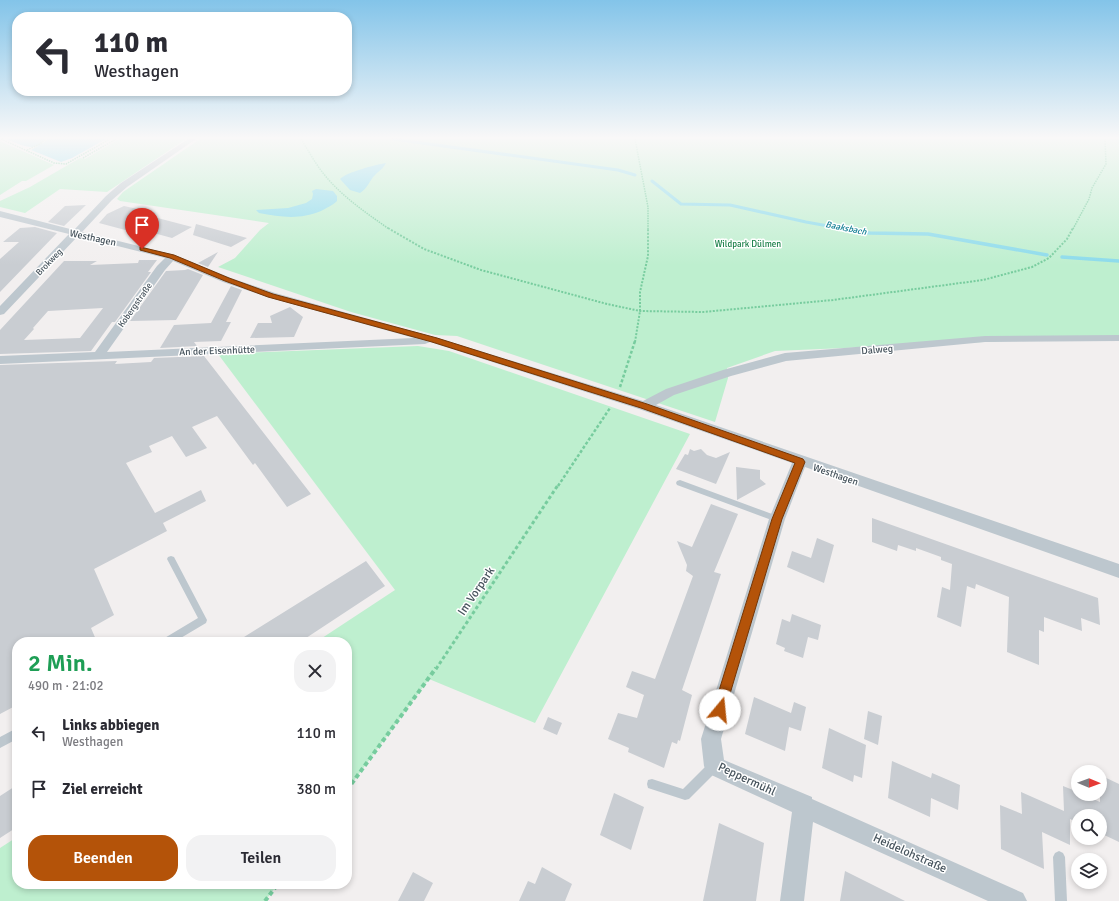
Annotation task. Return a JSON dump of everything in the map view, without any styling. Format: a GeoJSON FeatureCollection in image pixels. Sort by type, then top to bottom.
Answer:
{"type":"FeatureCollection","features":[{"type":"Feature","properties":{"kind":"street","name":"Brokweg"},"geometry":{"type":"LineString","coordinates":[[0,312],[109,198],[130,181]]}},
{"type":"Feature","properties":{"kind":"street","name":"Westhagen"},"geometry":{"type":"LineString","coordinates":[[0,214],[172,257],[227,280],[271,295],[434,340],[616,399],[644,406],[800,462],[1119,571]]}},
{"type":"Feature","properties":{"kind":"street","name":"Kobergstraße"},"geometry":{"type":"LineString","coordinates":[[100,355],[161,268],[172,257]]}},
{"type":"Feature","properties":{"kind":"street","name":"Dalweg"},"geometry":{"type":"LineString","coordinates":[[644,406],[670,392],[727,373],[785,357],[985,338],[1119,338]]}},
{"type":"Feature","properties":{"kind":"street","name":"An der Eisenhütte"},"geometry":{"type":"LineString","coordinates":[[0,360],[400,343],[434,340]]}},
{"type":"Feature","properties":{"kind":"street","name":"Peppermühl"},"geometry":{"type":"LineString","coordinates":[[800,462],[777,519],[711,739],[714,766],[804,805]]}},
{"type":"Feature","properties":{"kind":"street"},"geometry":{"type":"LineString","coordinates":[[792,901],[804,805]]}},
{"type":"Feature","properties":{"kind":"street","name":"Heidelohstraße"},"geometry":{"type":"LineString","coordinates":[[804,805],[1015,901]]}},
{"type":"Feature","properties":{"kind":"lane"},"geometry":{"type":"LineString","coordinates":[[680,483],[777,519]]}},
{"type":"Feature","properties":{"kind":"lane"},"geometry":{"type":"LineString","coordinates":[[171,559],[203,620],[174,637]]}},
{"type":"Feature","properties":{"kind":"lane"},"geometry":{"type":"LineString","coordinates":[[0,743],[12,736]]}},
{"type":"Feature","properties":{"kind":"lane"},"geometry":{"type":"LineString","coordinates":[[652,784],[685,796],[714,766]]}},
{"type":"Feature","properties":{"kind":"lane"},"geometry":{"type":"LineString","coordinates":[[1059,857],[1061,901]]}},
{"type":"Feature","properties":{"kind":"path"},"geometry":{"type":"LineString","coordinates":[[330,181],[359,208],[397,234],[424,249],[460,264],[546,289],[640,311],[711,312],[833,300],[983,280],[1032,267],[1049,258],[1067,239],[1089,199],[1092,188],[1096,181]]}},
{"type":"Feature","properties":{"kind":"path","name":"Im Vorpark"},"geometry":{"type":"LineString","coordinates":[[352,783],[429,679],[616,399],[635,344],[640,311],[640,292],[648,256],[648,207],[643,181]]}},
{"type":"Feature","properties":{"kind":"path"},"geometry":{"type":"LineString","coordinates":[[265,901],[274,889]]}},
{"type":"Feature","properties":{"kind":"green space"},"geometry":{"type":"Polygon","coordinates":[[[0,181],[22,181],[0,195],[0,181]]]}},
{"type":"Feature","properties":{"kind":"green space"},"geometry":{"type":"Polygon","coordinates":[[[40,181],[123,181],[107,192],[60,189],[25,213],[0,207],[0,201],[40,181]]]}},
{"type":"Feature","properties":{"kind":"green space","name":"Wildpark Dülmen"},"geometry":{"type":"Polygon","coordinates":[[[139,181],[1119,181],[1119,336],[775,351],[727,368],[728,378],[715,422],[457,336],[435,335],[351,312],[218,267],[235,258],[260,230],[269,223],[120,201],[117,199],[123,192],[139,181]]]}},
{"type":"Feature","properties":{"kind":"green space"},"geometry":{"type":"Polygon","coordinates":[[[418,346],[449,351],[690,434],[535,723],[429,679],[352,783],[352,637],[324,637],[395,590],[218,354],[418,346]]]}},
{"type":"Feature","properties":{"kind":"green space"},"geometry":{"type":"Polygon","coordinates":[[[12,840],[12,889],[274,889],[265,901],[0,901],[0,848],[12,840]]]}},
{"type":"Feature","properties":{"kind":"water"},"geometry":{"type":"Polygon","coordinates":[[[342,181],[370,181],[360,193],[350,190],[342,181]]]}},
{"type":"Feature","properties":{"kind":"water"},"geometry":{"type":"Polygon","coordinates":[[[316,189],[333,191],[337,196],[337,201],[321,211],[298,217],[259,213],[256,210],[288,208],[306,203],[312,199],[312,191],[316,189]]]}},
{"type":"Feature","properties":{"kind":"building"},"geometry":{"type":"Polygon","coordinates":[[[86,205],[64,226],[48,222],[65,206],[86,205]]]}},
{"type":"Feature","properties":{"kind":"building"},"geometry":{"type":"Polygon","coordinates":[[[124,206],[156,213],[150,216],[192,227],[172,238],[150,232],[144,235],[99,223],[107,214],[124,206]]]}},
{"type":"Feature","properties":{"kind":"building"},"geometry":{"type":"Polygon","coordinates":[[[196,224],[247,238],[231,247],[193,235],[196,224]]]}},
{"type":"Feature","properties":{"kind":"building"},"geometry":{"type":"Polygon","coordinates":[[[35,227],[57,233],[0,292],[0,259],[19,242],[3,242],[20,228],[35,227]]]}},
{"type":"Feature","properties":{"kind":"building"},"geometry":{"type":"Polygon","coordinates":[[[218,252],[208,267],[198,263],[218,252]]]}},
{"type":"Feature","properties":{"kind":"building"},"geometry":{"type":"Polygon","coordinates":[[[139,260],[157,260],[148,272],[151,272],[115,322],[112,322],[91,351],[0,354],[0,330],[64,261],[97,261],[90,265],[138,263],[139,260]],[[103,308],[48,311],[24,340],[80,338],[103,308]]]}},
{"type":"Feature","properties":{"kind":"building"},"geometry":{"type":"Polygon","coordinates":[[[188,269],[203,275],[176,320],[130,321],[166,271],[188,269]]]}},
{"type":"Feature","properties":{"kind":"building"},"geometry":{"type":"Polygon","coordinates":[[[231,286],[242,290],[226,322],[231,322],[221,341],[194,342],[197,346],[160,348],[174,325],[211,323],[231,286]]]}},
{"type":"Feature","properties":{"kind":"building"},"geometry":{"type":"Polygon","coordinates":[[[290,307],[303,317],[294,337],[250,338],[258,323],[272,323],[270,316],[290,307]]]}},
{"type":"Feature","properties":{"kind":"building"},"geometry":{"type":"Polygon","coordinates":[[[204,356],[311,494],[287,507],[255,463],[253,465],[217,416],[192,427],[207,448],[186,457],[172,436],[149,446],[152,452],[126,463],[155,513],[201,490],[206,501],[163,523],[167,531],[94,569],[114,615],[91,628],[95,637],[12,637],[12,708],[0,714],[0,365],[117,361],[115,364],[151,362],[154,358],[204,356]]]}},
{"type":"Feature","properties":{"kind":"building"},"geometry":{"type":"Polygon","coordinates":[[[690,449],[694,451],[701,449],[707,455],[716,458],[730,452],[716,484],[676,469],[685,454],[688,455],[690,449]]]}},
{"type":"Feature","properties":{"kind":"building"},"geometry":{"type":"Polygon","coordinates":[[[736,467],[760,470],[760,479],[766,484],[737,500],[736,467]]]}},
{"type":"Feature","properties":{"kind":"building"},"geometry":{"type":"Polygon","coordinates":[[[711,504],[738,514],[714,572],[721,574],[682,690],[692,695],[680,741],[678,740],[677,744],[672,742],[664,768],[628,752],[629,748],[608,739],[618,713],[637,718],[644,695],[626,687],[632,671],[655,679],[693,576],[686,571],[687,565],[677,541],[692,547],[711,504]]]}},
{"type":"Feature","properties":{"kind":"building"},"geometry":{"type":"Polygon","coordinates":[[[872,518],[1098,598],[1100,625],[1081,618],[1082,631],[1044,617],[1044,632],[1039,630],[1039,665],[1007,652],[1009,597],[976,584],[975,589],[967,586],[961,627],[937,617],[942,587],[950,590],[952,564],[941,560],[941,557],[916,548],[916,551],[898,545],[897,551],[872,542],[872,518]]]}},
{"type":"Feature","properties":{"kind":"building"},"geometry":{"type":"Polygon","coordinates":[[[817,538],[834,545],[824,583],[787,567],[792,551],[811,558],[817,538]]]}},
{"type":"Feature","properties":{"kind":"building"},"geometry":{"type":"Polygon","coordinates":[[[366,561],[385,586],[308,637],[244,637],[366,561]]]}},
{"type":"Feature","properties":{"kind":"building"},"geometry":{"type":"Polygon","coordinates":[[[792,614],[821,625],[818,640],[808,637],[803,658],[784,651],[785,648],[776,644],[782,619],[790,622],[792,614]]]}},
{"type":"Feature","properties":{"kind":"building"},"geometry":{"type":"Polygon","coordinates":[[[754,697],[791,713],[794,702],[806,707],[801,731],[789,727],[785,751],[745,734],[754,697]]]}},
{"type":"Feature","properties":{"kind":"building"},"geometry":{"type":"Polygon","coordinates":[[[868,711],[882,716],[878,745],[864,739],[868,711]]]}},
{"type":"Feature","properties":{"kind":"building"},"geometry":{"type":"Polygon","coordinates":[[[548,717],[562,723],[557,735],[543,729],[548,717]]]}},
{"type":"Feature","properties":{"kind":"building"},"geometry":{"type":"Polygon","coordinates":[[[829,728],[866,745],[862,778],[854,775],[853,782],[822,768],[829,728]]]}},
{"type":"Feature","properties":{"kind":"building"},"geometry":{"type":"Polygon","coordinates":[[[892,761],[931,778],[932,773],[960,785],[958,810],[931,798],[930,817],[888,798],[892,761]]]}},
{"type":"Feature","properties":{"kind":"building"},"geometry":{"type":"Polygon","coordinates":[[[1107,778],[1119,784],[1119,842],[1107,836],[1107,809],[1071,809],[1070,845],[1042,832],[1044,869],[1001,849],[1000,805],[1022,814],[1021,792],[1064,811],[1063,786],[1071,789],[1071,801],[1107,801],[1107,778]]]}},
{"type":"Feature","properties":{"kind":"building"},"geometry":{"type":"Polygon","coordinates":[[[12,788],[12,830],[0,838],[0,796],[12,788]]]}},
{"type":"Feature","properties":{"kind":"building"},"geometry":{"type":"Polygon","coordinates":[[[614,793],[644,807],[631,850],[600,835],[614,793]]]}},
{"type":"Feature","properties":{"kind":"building"},"geometry":{"type":"Polygon","coordinates":[[[719,823],[764,843],[756,901],[703,901],[719,823]]]}},
{"type":"Feature","properties":{"kind":"building"},"geometry":{"type":"Polygon","coordinates":[[[542,867],[572,884],[565,901],[519,901],[528,881],[535,884],[542,867]]]}},
{"type":"Feature","properties":{"kind":"building"},"geometry":{"type":"Polygon","coordinates":[[[845,871],[905,901],[840,901],[845,871]]]}},
{"type":"Feature","properties":{"kind":"building"},"geometry":{"type":"Polygon","coordinates":[[[413,872],[433,883],[424,901],[398,901],[413,872]]]}},
{"type":"Feature","properties":{"kind":"waterway","name":"Baaksbach"},"geometry":{"type":"LineString","coordinates":[[652,181],[681,204],[730,205],[843,229]]}},
{"type":"Feature","properties":{"kind":"waterway","name":"Baaksbach"},"geometry":{"type":"LineString","coordinates":[[839,228],[843,229]]}},
{"type":"Feature","properties":{"kind":"waterway","name":"Baaksbach"},"geometry":{"type":"LineString","coordinates":[[843,229],[870,233],[928,234],[1047,255]]}},
{"type":"Feature","properties":{"kind":"waterway","name":"Baaksbach"},"geometry":{"type":"LineString","coordinates":[[1062,257],[1119,261]]}},
{"type":"Feature","properties":{"kind":"route"},"geometry":{"type":"LineString","coordinates":[[142,249],[172,257],[227,280],[271,295],[434,340],[616,399],[644,406],[800,462],[777,519],[720,710]]}}]}
